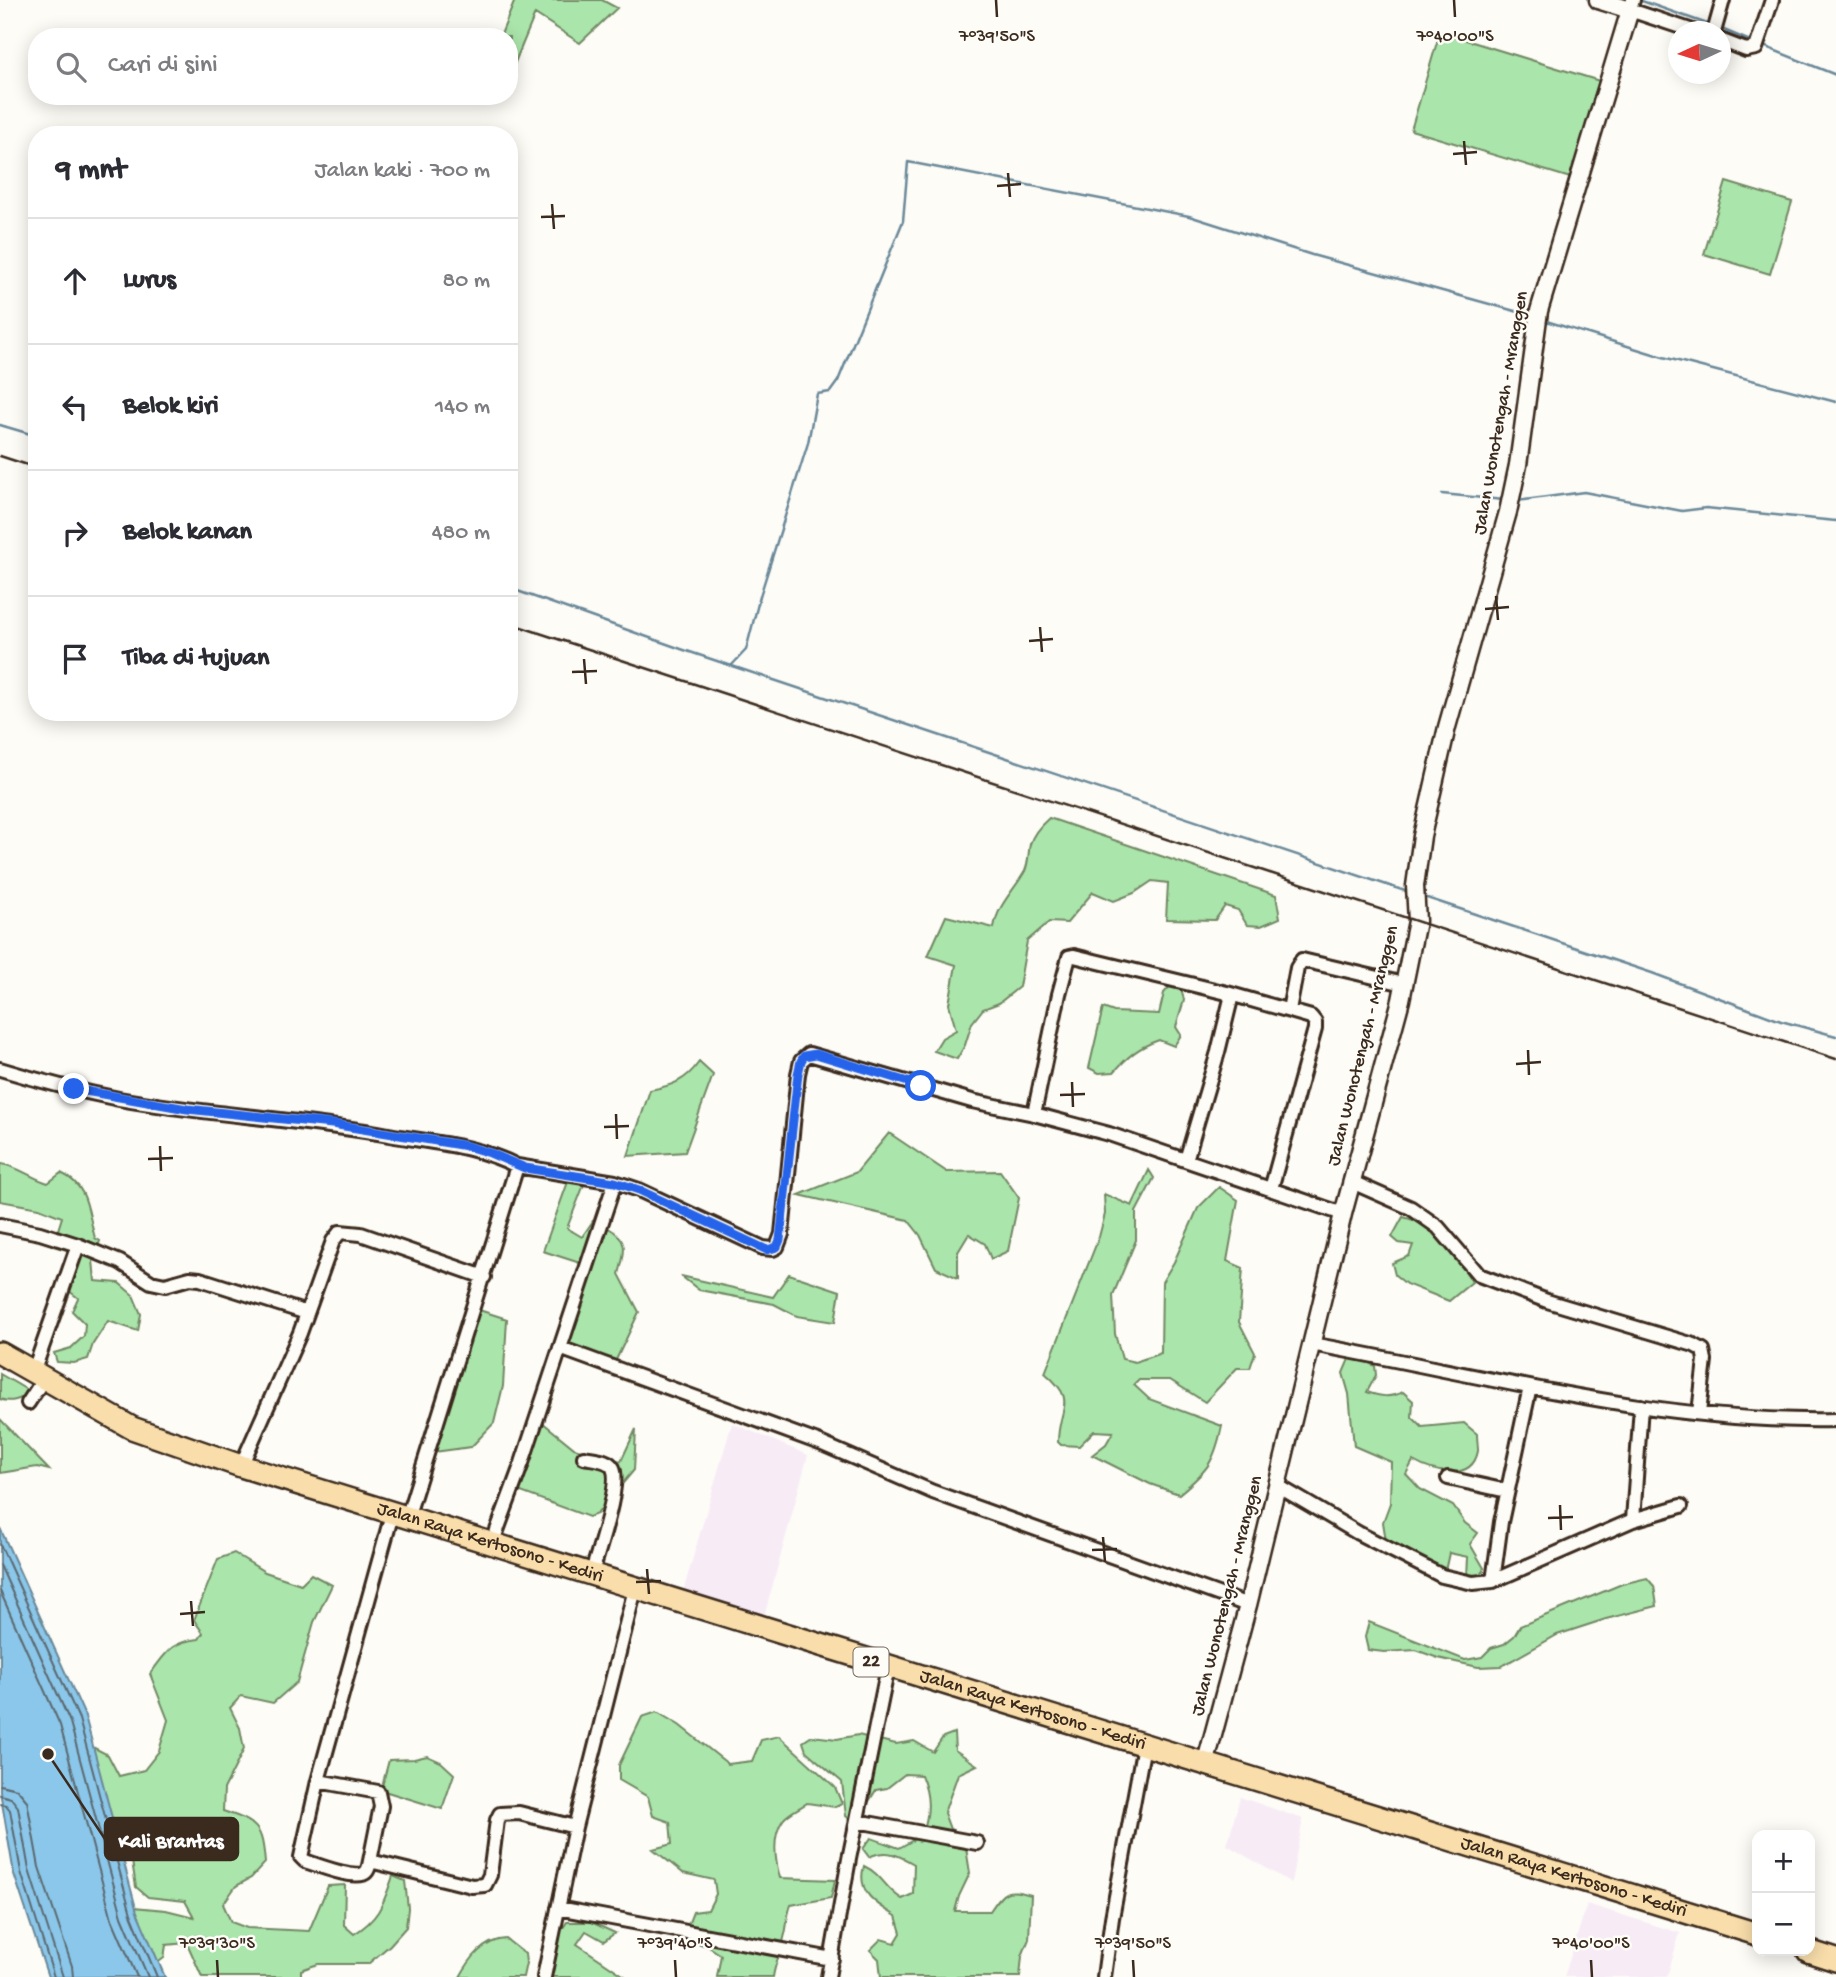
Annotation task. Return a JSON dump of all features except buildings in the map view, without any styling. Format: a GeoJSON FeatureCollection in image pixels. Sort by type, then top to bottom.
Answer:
{"type":"FeatureCollection","features":[{"type":"Feature","properties":{"kind":"highway","name":"Jalan Raya Kertosono - Kediri"},"geometry":{"type":"LineString","coordinates":[[0,1353],[132,1428],[241,1466],[1752,1932]]}},
{"type":"Feature","properties":{"kind":"highway"},"geometry":{"type":"LineString","coordinates":[[1815,1953],[1836,1960]]}},
{"type":"Feature","properties":{"kind":"street"},"geometry":{"type":"LineString","coordinates":[[1598,0],[1631,5],[1670,21]]}},
{"type":"Feature","properties":{"kind":"street"},"geometry":{"type":"LineString","coordinates":[[1717,21],[1723,0]]}},
{"type":"Feature","properties":{"kind":"street"},"geometry":{"type":"LineString","coordinates":[[1731,44],[1746,50],[1758,43],[1772,0]]}},
{"type":"Feature","properties":{"kind":"street","name":"Jalan Wonotengah - Mranggen"},"geometry":{"type":"LineString","coordinates":[[1205,1765],[1278,1486],[1343,1214],[1392,1038],[1417,921],[1415,894],[1422,836],[1447,727],[1502,538],[1538,318],[1631,5]]}},
{"type":"Feature","properties":{"kind":"street"},"geometry":{"type":"LineString","coordinates":[[1034,1114],[1069,957],[1074,956],[1289,1010],[1311,1017],[1315,1028],[1271,1189]]}},
{"type":"Feature","properties":{"kind":"street"},"geometry":{"type":"LineString","coordinates":[[1289,1010],[1297,968],[1302,960],[1404,984]]}},
{"type":"Feature","properties":{"kind":"street"},"geometry":{"type":"LineString","coordinates":[[1186,1160],[1218,1052],[1231,999],[1227,993]]}},
{"type":"Feature","properties":{"kind":"street"},"geometry":{"type":"LineString","coordinates":[[0,1069],[119,1099],[210,1112],[332,1124],[467,1146],[517,1166],[615,1182],[659,1199],[767,1250],[777,1247],[784,1214],[798,1074],[801,1061],[809,1054],[972,1101],[1109,1134],[1343,1214]]}},
{"type":"Feature","properties":{"kind":"street"},"geometry":{"type":"LineString","coordinates":[[318,1781],[378,1792],[381,1806],[368,1870],[363,1874],[353,1875],[305,1861],[301,1857],[318,1781],[399,1516],[484,1277],[517,1166]]}},
{"type":"Feature","properties":{"kind":"street"},"geometry":{"type":"LineString","coordinates":[[492,1544],[522,1463],[615,1182]]}},
{"type":"Feature","properties":{"kind":"street"},"geometry":{"type":"LineString","coordinates":[[1352,1182],[1411,1208],[1438,1227],[1479,1275],[1547,1301],[1695,1345],[1703,1350],[1705,1360],[1699,1413]]}},
{"type":"Feature","properties":{"kind":"street"},"geometry":{"type":"LineString","coordinates":[[0,1225],[40,1233],[78,1245],[120,1262],[151,1282],[165,1285],[190,1278],[200,1279],[307,1314]]}},
{"type":"Feature","properties":{"kind":"street"},"geometry":{"type":"LineString","coordinates":[[241,1466],[307,1314],[333,1241],[340,1232],[361,1234],[484,1277]]}},
{"type":"Feature","properties":{"kind":"street"},"geometry":{"type":"LineString","coordinates":[[28,1403],[78,1245]]}},
{"type":"Feature","properties":{"kind":"street"},"geometry":{"type":"LineString","coordinates":[[1311,1344],[1640,1406],[1733,1418],[1836,1420]]}},
{"type":"Feature","properties":{"kind":"street"},"geometry":{"type":"LineString","coordinates":[[560,1348],[820,1443],[933,1492],[1248,1605]]}},
{"type":"Feature","properties":{"kind":"street"},"geometry":{"type":"LineString","coordinates":[[1493,1581],[1507,1491],[1530,1387]]}},
{"type":"Feature","properties":{"kind":"street"},"geometry":{"type":"LineString","coordinates":[[1633,1520],[1640,1406]]}},
{"type":"Feature","properties":{"kind":"street"},"geometry":{"type":"LineString","coordinates":[[583,1457],[610,1464],[615,1475],[612,1501],[591,1575]]}},
{"type":"Feature","properties":{"kind":"street"},"geometry":{"type":"LineString","coordinates":[[1448,1478],[1507,1491]]}},
{"type":"Feature","properties":{"kind":"street"},"geometry":{"type":"LineString","coordinates":[[1278,1486],[1358,1533],[1442,1576],[1474,1583],[1493,1581],[1633,1520],[1681,1506]]}},
{"type":"Feature","properties":{"kind":"street"},"geometry":{"type":"LineString","coordinates":[[544,1977],[575,1827],[635,1589]]}},
{"type":"Feature","properties":{"kind":"street"},"geometry":{"type":"LineString","coordinates":[[828,1977],[888,1667]]}},
{"type":"Feature","properties":{"kind":"street"},"geometry":{"type":"LineString","coordinates":[[1104,1977],[1112,1918],[1144,1745]]}},
{"type":"Feature","properties":{"kind":"street"},"geometry":{"type":"LineString","coordinates":[[370,1861],[444,1881],[480,1886],[485,1885],[490,1875],[500,1814],[519,1813],[575,1827]]}},
{"type":"Feature","properties":{"kind":"street"},"geometry":{"type":"LineString","coordinates":[[857,1821],[977,1843]]}},
{"type":"Feature","properties":{"kind":"street"},"geometry":{"type":"LineString","coordinates":[[558,1908],[832,1959]]}},
{"type":"Feature","properties":{"kind":"shaded area"},"geometry":{"type":"Polygon","coordinates":[[[732,1423],[808,1455],[763,1621],[682,1595],[732,1423]]]}},
{"type":"Feature","properties":{"kind":"shaded area"},"geometry":{"type":"Polygon","coordinates":[[[1240,1797],[1303,1819],[1291,1883],[1227,1845],[1240,1797]]]}},
{"type":"Feature","properties":{"kind":"shaded area"},"geometry":{"type":"Polygon","coordinates":[[[1587,1904],[1680,1933],[1667,1977],[1564,1977],[1587,1904]]]}},
{"type":"Feature","properties":{"kind":"green space"},"geometry":{"type":"Polygon","coordinates":[[[515,0],[602,0],[617,8],[580,43],[535,14],[518,55],[518,28],[504,28],[515,0]]]}},
{"type":"Feature","properties":{"kind":"green space"},"geometry":{"type":"Polygon","coordinates":[[[1440,32],[1606,83],[1577,180],[1411,130],[1440,32]]]}},
{"type":"Feature","properties":{"kind":"green space"},"geometry":{"type":"Polygon","coordinates":[[[1726,182],[1792,202],[1770,274],[1704,254],[1726,182]]]}},
{"type":"Feature","properties":{"kind":"green space"},"geometry":{"type":"Polygon","coordinates":[[[1049,818],[1276,895],[1280,918],[1261,926],[1247,925],[1238,910],[1225,906],[1215,920],[1166,919],[1168,883],[1152,881],[1134,893],[1114,901],[1093,892],[1067,923],[1049,922],[1027,941],[1019,987],[999,1003],[983,1009],[972,1023],[957,1059],[934,1051],[942,1038],[956,1030],[949,1004],[956,965],[928,956],[946,916],[994,928],[1002,905],[1025,871],[1033,837],[1049,818]]]}},
{"type":"Feature","properties":{"kind":"green space"},"geometry":{"type":"Polygon","coordinates":[[[1172,984],[1181,988],[1184,1000],[1176,1027],[1181,1035],[1174,1046],[1159,1040],[1152,1043],[1134,1053],[1114,1072],[1099,1073],[1089,1068],[1103,1008],[1114,1012],[1159,1014],[1164,993],[1172,984]]]}},
{"type":"Feature","properties":{"kind":"green space"},"geometry":{"type":"Polygon","coordinates":[[[699,1062],[713,1075],[685,1152],[628,1156],[650,1090],[678,1082],[699,1062]]]}},
{"type":"Feature","properties":{"kind":"green space"},"geometry":{"type":"Polygon","coordinates":[[[889,1133],[947,1172],[1000,1171],[1019,1198],[1008,1251],[991,1259],[985,1244],[969,1234],[958,1252],[958,1278],[936,1268],[920,1235],[908,1220],[799,1195],[857,1172],[889,1133]]]}},
{"type":"Feature","properties":{"kind":"green space"},"geometry":{"type":"Polygon","coordinates":[[[2,1164],[48,1183],[61,1173],[77,1185],[86,1200],[95,1238],[100,1241],[93,1260],[95,1281],[119,1283],[133,1295],[141,1314],[138,1331],[108,1321],[93,1344],[88,1359],[74,1363],[57,1362],[54,1353],[71,1348],[84,1336],[85,1324],[72,1311],[78,1298],[68,1290],[67,1250],[53,1246],[62,1217],[39,1208],[0,1201],[2,1164]]]}},
{"type":"Feature","properties":{"kind":"green space"},"geometry":{"type":"Polygon","coordinates":[[[1149,1170],[1154,1178],[1136,1212],[1136,1240],[1113,1295],[1115,1334],[1122,1359],[1135,1362],[1161,1353],[1162,1282],[1198,1208],[1219,1187],[1238,1200],[1227,1261],[1243,1268],[1239,1322],[1255,1353],[1250,1368],[1237,1368],[1205,1402],[1170,1380],[1139,1380],[1134,1385],[1149,1399],[1222,1426],[1216,1449],[1208,1465],[1179,1494],[1150,1484],[1092,1455],[1106,1444],[1113,1432],[1094,1431],[1079,1446],[1061,1445],[1058,1442],[1064,1398],[1045,1373],[1099,1237],[1105,1214],[1104,1194],[1132,1206],[1149,1170]]]}},
{"type":"Feature","properties":{"kind":"green space"},"geometry":{"type":"Polygon","coordinates":[[[569,1179],[585,1182],[567,1228],[582,1237],[593,1221],[597,1222],[583,1264],[543,1251],[569,1179]]]}},
{"type":"Feature","properties":{"kind":"green space"},"geometry":{"type":"Polygon","coordinates":[[[1403,1217],[1425,1226],[1444,1242],[1472,1282],[1449,1301],[1406,1284],[1395,1275],[1392,1263],[1409,1256],[1413,1245],[1399,1243],[1392,1237],[1403,1217]]]}},
{"type":"Feature","properties":{"kind":"green space"},"geometry":{"type":"Polygon","coordinates":[[[607,1227],[619,1237],[624,1247],[619,1274],[639,1312],[615,1362],[568,1345],[607,1227]]]}},
{"type":"Feature","properties":{"kind":"green space"},"geometry":{"type":"Polygon","coordinates":[[[789,1274],[840,1291],[835,1322],[797,1316],[774,1304],[699,1290],[681,1276],[773,1297],[789,1274]]]}},
{"type":"Feature","properties":{"kind":"green space"},"geometry":{"type":"Polygon","coordinates":[[[479,1310],[507,1319],[503,1386],[494,1423],[471,1447],[434,1452],[479,1310]]]}},
{"type":"Feature","properties":{"kind":"green space"},"geometry":{"type":"Polygon","coordinates":[[[1349,1359],[1361,1359],[1375,1366],[1376,1375],[1367,1392],[1385,1396],[1403,1392],[1413,1401],[1412,1417],[1422,1427],[1464,1423],[1477,1434],[1478,1451],[1468,1468],[1460,1471],[1440,1471],[1413,1461],[1406,1474],[1420,1489],[1453,1506],[1465,1523],[1478,1533],[1470,1544],[1484,1568],[1480,1578],[1467,1577],[1468,1557],[1449,1553],[1445,1571],[1386,1541],[1383,1522],[1390,1503],[1391,1462],[1354,1446],[1349,1394],[1343,1373],[1349,1359]]]}},
{"type":"Feature","properties":{"kind":"green space"},"geometry":{"type":"Polygon","coordinates":[[[0,1374],[32,1393],[12,1401],[0,1399],[0,1374]]]}},
{"type":"Feature","properties":{"kind":"green space"},"geometry":{"type":"Polygon","coordinates":[[[0,1419],[49,1470],[37,1467],[0,1473],[0,1419]]]}},
{"type":"Feature","properties":{"kind":"green space"},"geometry":{"type":"Polygon","coordinates":[[[542,1422],[574,1448],[621,1461],[636,1429],[634,1470],[597,1514],[589,1517],[518,1491],[542,1422]]]}},
{"type":"Feature","properties":{"kind":"green space"},"geometry":{"type":"Polygon","coordinates":[[[234,1553],[265,1572],[301,1584],[311,1574],[332,1585],[314,1622],[297,1682],[273,1703],[241,1696],[230,1708],[240,1728],[244,1749],[224,1789],[223,1811],[244,1819],[256,1828],[260,1833],[265,1863],[251,1878],[236,1886],[223,1904],[231,1922],[247,1928],[309,1931],[328,1886],[345,1885],[344,1925],[354,1934],[380,1910],[393,1876],[405,1881],[408,1908],[406,1927],[368,1964],[318,1964],[301,1970],[301,1977],[202,1977],[187,1943],[166,1945],[164,1958],[147,1971],[122,1906],[166,1910],[194,1917],[185,1901],[148,1897],[136,1887],[130,1848],[123,1827],[103,1844],[87,1744],[108,1755],[119,1776],[144,1770],[159,1751],[168,1720],[150,1674],[165,1654],[175,1646],[199,1639],[203,1633],[194,1620],[218,1559],[234,1553]]]}},
{"type":"Feature","properties":{"kind":"green space"},"geometry":{"type":"Polygon","coordinates":[[[1647,1578],[1654,1586],[1657,1606],[1557,1635],[1502,1666],[1478,1667],[1416,1650],[1368,1650],[1365,1637],[1369,1622],[1465,1660],[1482,1657],[1491,1648],[1504,1644],[1514,1636],[1520,1626],[1622,1584],[1647,1578]]]}},
{"type":"Feature","properties":{"kind":"green space"},"geometry":{"type":"Polygon","coordinates":[[[657,1712],[679,1725],[728,1764],[752,1761],[761,1740],[779,1736],[835,1787],[842,1804],[835,1807],[807,1803],[785,1817],[779,1827],[775,1841],[780,1878],[835,1880],[831,1898],[791,1905],[773,1977],[717,1977],[721,1955],[709,1947],[683,1938],[693,1912],[708,1910],[716,1894],[714,1880],[683,1873],[653,1849],[672,1844],[670,1822],[653,1816],[648,1797],[619,1780],[619,1765],[642,1717],[657,1712]]]}},
{"type":"Feature","properties":{"kind":"green space"},"geometry":{"type":"Polygon","coordinates":[[[954,1733],[955,1750],[977,1765],[958,1774],[944,1813],[950,1829],[964,1835],[970,1873],[955,1911],[990,1911],[1003,1895],[1011,1891],[1031,1895],[1029,1939],[1022,1956],[1020,1977],[881,1977],[879,1959],[870,1950],[881,1939],[895,1943],[901,1933],[896,1916],[875,1902],[865,1890],[862,1875],[864,1866],[902,1899],[913,1894],[914,1864],[892,1854],[881,1853],[869,1857],[863,1849],[871,1838],[899,1848],[922,1835],[928,1805],[924,1783],[921,1775],[905,1774],[887,1788],[876,1790],[855,1824],[846,1816],[842,1782],[806,1751],[803,1742],[812,1736],[837,1739],[858,1735],[896,1744],[914,1741],[933,1752],[943,1737],[954,1733]]]}},
{"type":"Feature","properties":{"kind":"green space"},"geometry":{"type":"Polygon","coordinates":[[[427,1756],[441,1762],[454,1774],[442,1809],[381,1790],[389,1760],[427,1756]]]}},
{"type":"Feature","properties":{"kind":"green space"},"geometry":{"type":"Polygon","coordinates":[[[567,1922],[591,1922],[615,1933],[604,1941],[586,1931],[577,1944],[626,1977],[545,1977],[554,1941],[567,1922]]]}},
{"type":"Feature","properties":{"kind":"green space"},"geometry":{"type":"Polygon","coordinates":[[[506,1939],[525,1954],[523,1977],[460,1977],[473,1957],[484,1947],[506,1939]]]}},
{"type":"Feature","properties":{"kind":"water"},"geometry":{"type":"Polygon","coordinates":[[[0,1528],[85,1716],[137,1912],[165,1977],[48,1977],[14,1874],[0,1791],[0,1528]]]}},
{"type":"Feature","properties":{"kind":"waterway"},"geometry":{"type":"LineString","coordinates":[[1639,0],[1699,21]]}},
{"type":"Feature","properties":{"kind":"waterway"},"geometry":{"type":"LineString","coordinates":[[1731,33],[1755,43]]}},
{"type":"Feature","properties":{"kind":"waterway"},"geometry":{"type":"LineString","coordinates":[[1761,45],[1836,75]]}},
{"type":"Feature","properties":{"kind":"waterway"},"geometry":{"type":"LineString","coordinates":[[731,666],[746,650],[808,443],[817,394],[830,392],[838,381],[903,221],[908,162],[1189,216],[1312,255],[1533,316]]}},
{"type":"Feature","properties":{"kind":"waterway"},"geometry":{"type":"LineString","coordinates":[[1543,320],[1663,357],[1836,402]]}},
{"type":"Feature","properties":{"kind":"waterway"},"geometry":{"type":"LineString","coordinates":[[0,425],[28,433]]}},
{"type":"Feature","properties":{"kind":"waterway"},"geometry":{"type":"LineString","coordinates":[[1517,501],[1584,492],[1682,511],[1706,508],[1836,521]]}},
{"type":"Feature","properties":{"kind":"waterway"},"geometry":{"type":"LineString","coordinates":[[1442,494],[1504,500]]}},
{"type":"Feature","properties":{"kind":"waterway"},"geometry":{"type":"LineString","coordinates":[[518,591],[684,650],[1408,892]]}},
{"type":"Feature","properties":{"kind":"waterway"},"geometry":{"type":"LineString","coordinates":[[1421,896],[1652,973],[1781,1021],[1836,1036]]}},
{"type":"Feature","properties":{"kind":"railway"},"geometry":{"type":"LineString","coordinates":[[0,456],[28,465]]}},
{"type":"Feature","properties":{"kind":"railway"},"geometry":{"type":"LineString","coordinates":[[518,626],[1836,1059]]}},
{"type":"Feature","properties":{"kind":"place","name":"Kali Brantas"},"geometry":{"type":"Point","coordinates":[48,1754]}},
{"type":"Feature","properties":{"kind":"route"},"geometry":{"type":"LineString","coordinates":[[74,1089],[187,1109],[332,1124],[467,1146],[517,1166],[615,1182],[639,1190],[767,1250],[773,1250],[780,1240],[798,1074],[804,1056],[816,1054],[921,1086]]}}]}
